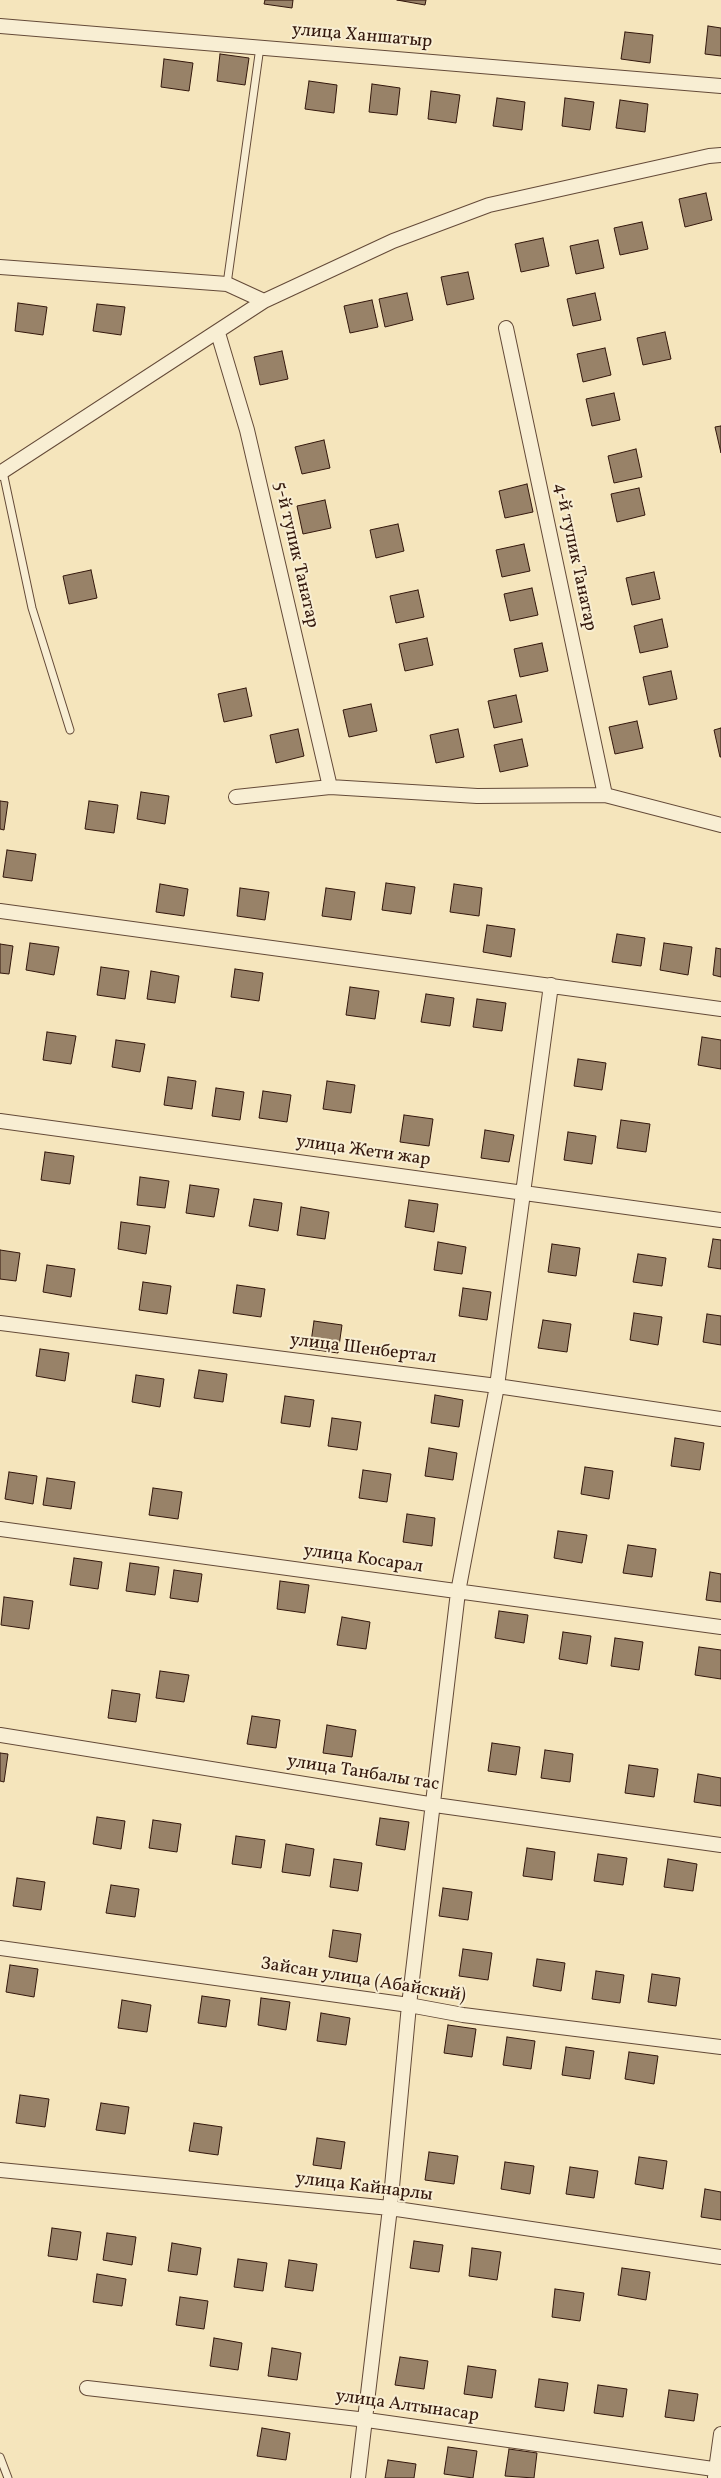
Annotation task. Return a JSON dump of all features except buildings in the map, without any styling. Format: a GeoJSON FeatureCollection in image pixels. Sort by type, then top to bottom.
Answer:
{"type":"FeatureCollection","features":[{"type":"Feature","properties":{"kind":"street","name":"улица Ханшатыр"},"geometry":{"type":"LineString","coordinates":[[0,26],[721,86]]}},
{"type":"Feature","properties":{"kind":"street"},"geometry":{"type":"LineString","coordinates":[[1,472],[218,333],[264,301],[393,241],[489,205],[721,155]]}},
{"type":"Feature","properties":{"kind":"street"},"geometry":{"type":"LineString","coordinates":[[0,267],[227,284],[264,301]]}},
{"type":"Feature","properties":{"kind":"street","name":"4-й тупик Танатар"},"geometry":{"type":"LineString","coordinates":[[506,328],[605,795]]}},
{"type":"Feature","properties":{"kind":"street","name":"5-й тупик Танатар"},"geometry":{"type":"LineString","coordinates":[[218,333],[247,430],[330,787]]}},
{"type":"Feature","properties":{"kind":"street"},"geometry":{"type":"LineString","coordinates":[[236,797],[330,787],[478,796],[605,795],[721,825]]}},
{"type":"Feature","properties":{"kind":"street"},"geometry":{"type":"LineString","coordinates":[[0,911],[721,1009]]}},
{"type":"Feature","properties":{"kind":"street"},"geometry":{"type":"LineString","coordinates":[[358,2478],[367,2420],[390,2208],[409,2005],[435,1805],[458,1592],[498,1386],[551,985]]}},
{"type":"Feature","properties":{"kind":"street","name":"улица Жети жар"},"geometry":{"type":"LineString","coordinates":[[0,1121],[721,1220]]}},
{"type":"Feature","properties":{"kind":"street","name":"улица Шенбертал"},"geometry":{"type":"LineString","coordinates":[[0,1323],[498,1386],[721,1419]]}},
{"type":"Feature","properties":{"kind":"street","name":"улица Косарал"},"geometry":{"type":"LineString","coordinates":[[0,1529],[721,1628]]}},
{"type":"Feature","properties":{"kind":"street","name":"улица Танбалы тас"},"geometry":{"type":"LineString","coordinates":[[0,1735],[435,1805],[721,1844]]}},
{"type":"Feature","properties":{"kind":"street","name":"Зайсан улица (Абайский)"},"geometry":{"type":"LineString","coordinates":[[0,1948],[409,2005],[463,2015],[721,2047]]}},
{"type":"Feature","properties":{"kind":"street","name":"улица Кайнарлы"},"geometry":{"type":"LineString","coordinates":[[0,2170],[390,2208],[721,2257]]}},
{"type":"Feature","properties":{"kind":"street","name":"улица Алтынасар"},"geometry":{"type":"LineString","coordinates":[[87,2388],[367,2420],[717,2472]]}},
{"type":"Feature","properties":{"kind":"street"},"geometry":{"type":"LineString","coordinates":[[717,2472],[721,2434]]}},
{"type":"Feature","properties":{"kind":"lane"},"geometry":{"type":"LineString","coordinates":[[227,284],[260,47]]}},
{"type":"Feature","properties":{"kind":"lane"},"geometry":{"type":"LineString","coordinates":[[1,472],[32,608],[70,730]]}},
{"type":"Feature","properties":{"kind":"lane"},"geometry":{"type":"LineString","coordinates":[[0,2457],[8,2478]]}}]}
